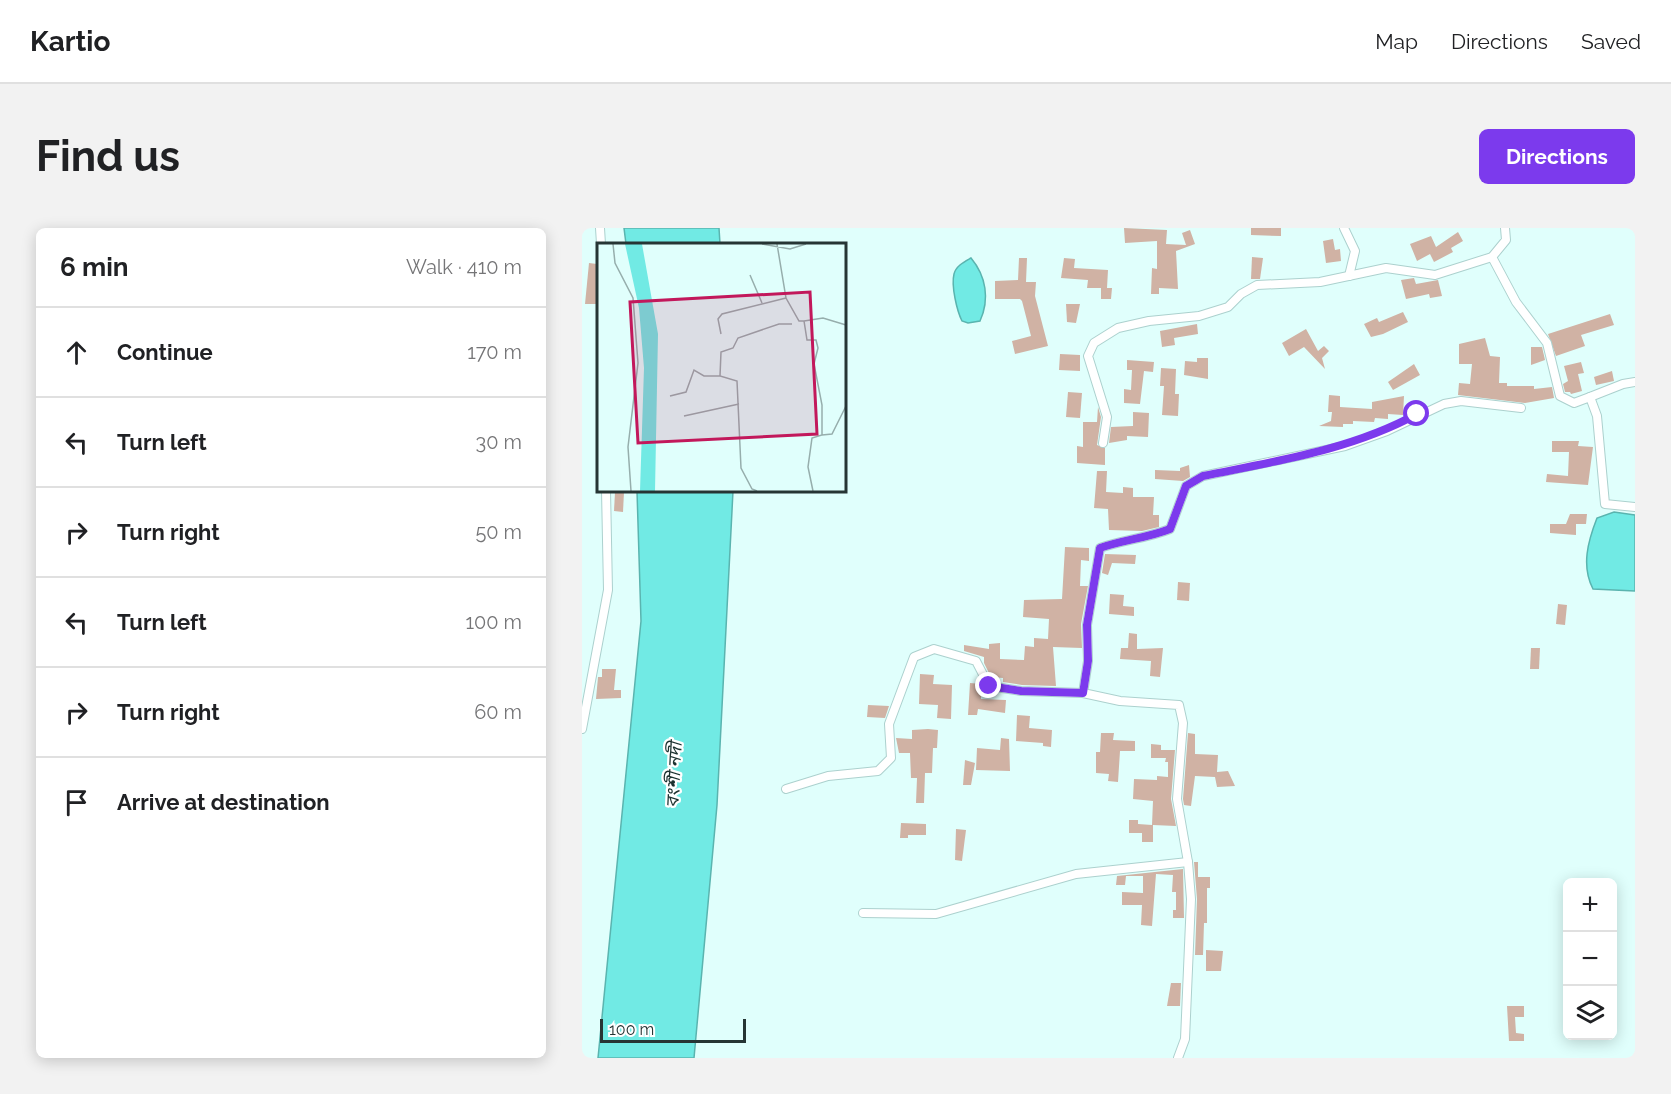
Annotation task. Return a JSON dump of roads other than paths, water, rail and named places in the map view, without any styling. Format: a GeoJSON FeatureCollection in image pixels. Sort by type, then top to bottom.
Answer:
{"type":"FeatureCollection","features":[{"type":"Feature","properties":{"kind":"street"},"geometry":{"type":"LineString","coordinates":[[600,228],[601,243]]}},
{"type":"Feature","properties":{"kind":"street"},"geometry":{"type":"LineString","coordinates":[[1344,228],[1355,251],[1349,276]]}},
{"type":"Feature","properties":{"kind":"street"},"geometry":{"type":"LineString","coordinates":[[1103,443],[1107,417],[1088,363],[1094,343],[1118,328],[1149,321],[1199,316],[1228,307],[1241,294],[1257,285],[1320,282],[1386,268],[1436,275],[1492,257],[1506,240],[1506,228]]}},
{"type":"Feature","properties":{"kind":"street"},"geometry":{"type":"LineString","coordinates":[[1492,257],[1516,302],[1546,343],[1560,396],[1574,403],[1623,384],[1635,382]]}},
{"type":"Feature","properties":{"kind":"street"},"geometry":{"type":"LineString","coordinates":[[1590,397],[1597,416],[1605,504],[1635,507]]}},
{"type":"Feature","properties":{"kind":"street"},"geometry":{"type":"LineString","coordinates":[[1083,693],[1088,661],[1087,625],[1100,548],[1120,541],[1145,539],[1170,529],[1186,486],[1203,476],[1345,446],[1387,431],[1444,404],[1461,401],[1521,408]]}},
{"type":"Feature","properties":{"kind":"street"},"geometry":{"type":"LineString","coordinates":[[582,729],[608,590],[606,492]]}},
{"type":"Feature","properties":{"kind":"street"},"geometry":{"type":"LineString","coordinates":[[786,789],[828,776],[878,771],[891,758],[889,724],[915,657],[934,649],[976,661],[989,686],[1021,691],[1083,693],[1120,701],[1179,705],[1183,723],[1177,799],[1188,862],[1191,899],[1185,1039],[1178,1058]]}},
{"type":"Feature","properties":{"kind":"street"},"geometry":{"type":"LineString","coordinates":[[863,913],[936,914],[1076,874],[1188,862]]}},
{"type":"Feature","properties":{"kind":"water"},"geometry":{"type":"Polygon","coordinates":[[[624,228],[719,228],[720,243],[626,243],[624,228]]]}},
{"type":"Feature","properties":{"kind":"water"},"geometry":{"type":"Polygon","coordinates":[[[971,258],[980,272],[986,296],[980,321],[968,323],[962,321],[958,311],[953,279],[961,264],[971,258]]]}},
{"type":"Feature","properties":{"kind":"water","name":"বংশী নদী"},"geometry":{"type":"Polygon","coordinates":[[[637,492],[733,492],[717,805],[694,1058],[598,1058],[641,621],[637,492]]]}},
{"type":"Feature","properties":{"kind":"water"},"geometry":{"type":"Polygon","coordinates":[[[1614,512],[1635,515],[1635,591],[1593,589],[1589,580],[1587,553],[1597,518],[1614,512]]]}}]}
